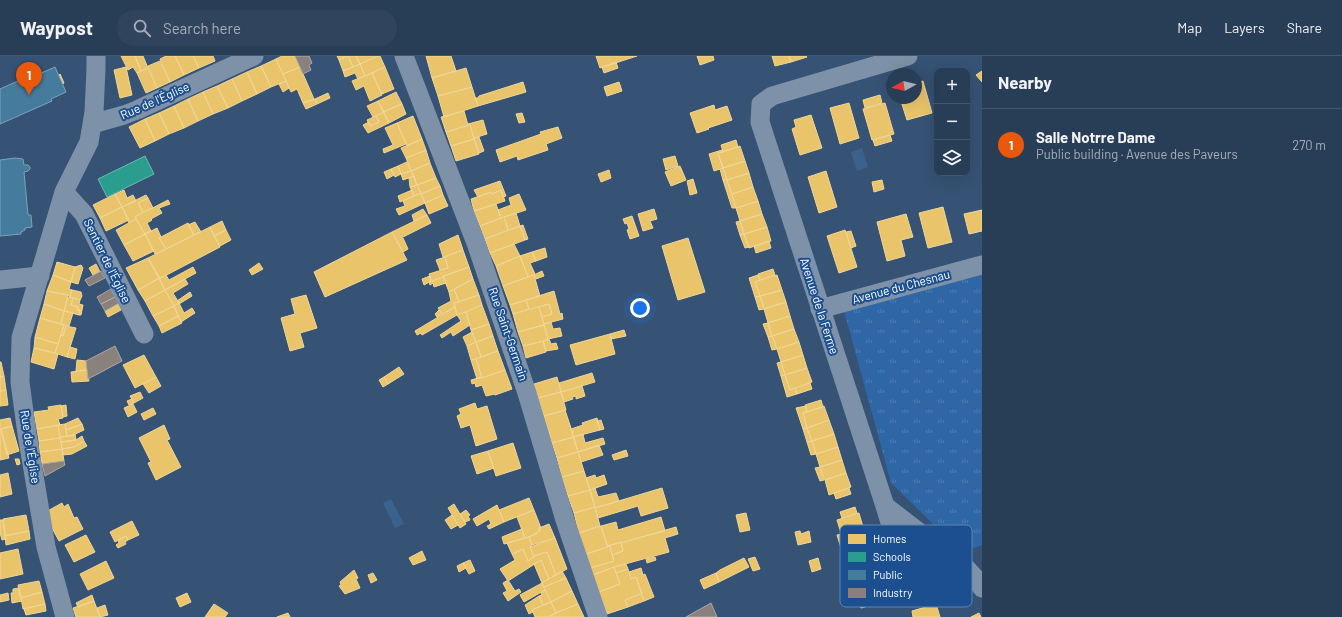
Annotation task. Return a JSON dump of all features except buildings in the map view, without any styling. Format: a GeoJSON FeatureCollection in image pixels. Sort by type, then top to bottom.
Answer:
{"type":"FeatureCollection","features":[{"type":"Feature","properties":{"kind":"street"},"geometry":{"type":"LineString","coordinates":[[92,124],[96,82],[96,56]]}},
{"type":"Feature","properties":{"kind":"street","name":"Rue de l'Église"},"geometry":{"type":"LineString","coordinates":[[65,617],[46,547],[20,382],[21,338],[64,192],[88,142],[92,124],[124,116],[254,56]]}},
{"type":"Feature","properties":{"kind":"street","name":"Rue Saint-Germain"},"geometry":{"type":"LineString","coordinates":[[404,56],[476,243],[528,393],[565,520],[598,617]]}},
{"type":"Feature","properties":{"kind":"street","name":"Avenue de la Ferme"},"geometry":{"type":"LineString","coordinates":[[891,525],[760,122],[761,104],[772,96],[908,56]]}},
{"type":"Feature","properties":{"kind":"street","name":"Sentier de l'Église"},"geometry":{"type":"LineString","coordinates":[[64,192],[84,214],[144,334]]}},
{"type":"Feature","properties":{"kind":"street","name":"Avenue du Chesnau"},"geometry":{"type":"LineString","coordinates":[[820,309],[982,265]]}},
{"type":"Feature","properties":{"kind":"street"},"geometry":{"type":"LineString","coordinates":[[0,280],[40,276]]}},
{"type":"Feature","properties":{"kind":"street"},"geometry":{"type":"LineString","coordinates":[[885,506],[910,525]]}},
{"type":"Feature","properties":{"kind":"street"},"geometry":{"type":"LineString","coordinates":[[972,574],[982,588]]}},
{"type":"Feature","properties":{"kind":"green space"},"geometry":{"type":"Polygon","coordinates":[[[982,275],[982,545],[972,548],[972,525],[934,525],[891,483],[844,311],[982,275]]]}},
{"type":"Feature","properties":{"kind":"shaded area"},"geometry":{"type":"Polygon","coordinates":[[[862,148],[868,167],[857,171],[851,152],[862,148]]]}},
{"type":"Feature","properties":{"kind":"shaded area"},"geometry":{"type":"Polygon","coordinates":[[[391,499],[404,524],[395,528],[383,503],[391,499]]]}},
{"type":"Feature","properties":{"kind":"place","name":"Salle Notrre Dame"},"geometry":{"type":"Point","coordinates":[29,95]}}]}
